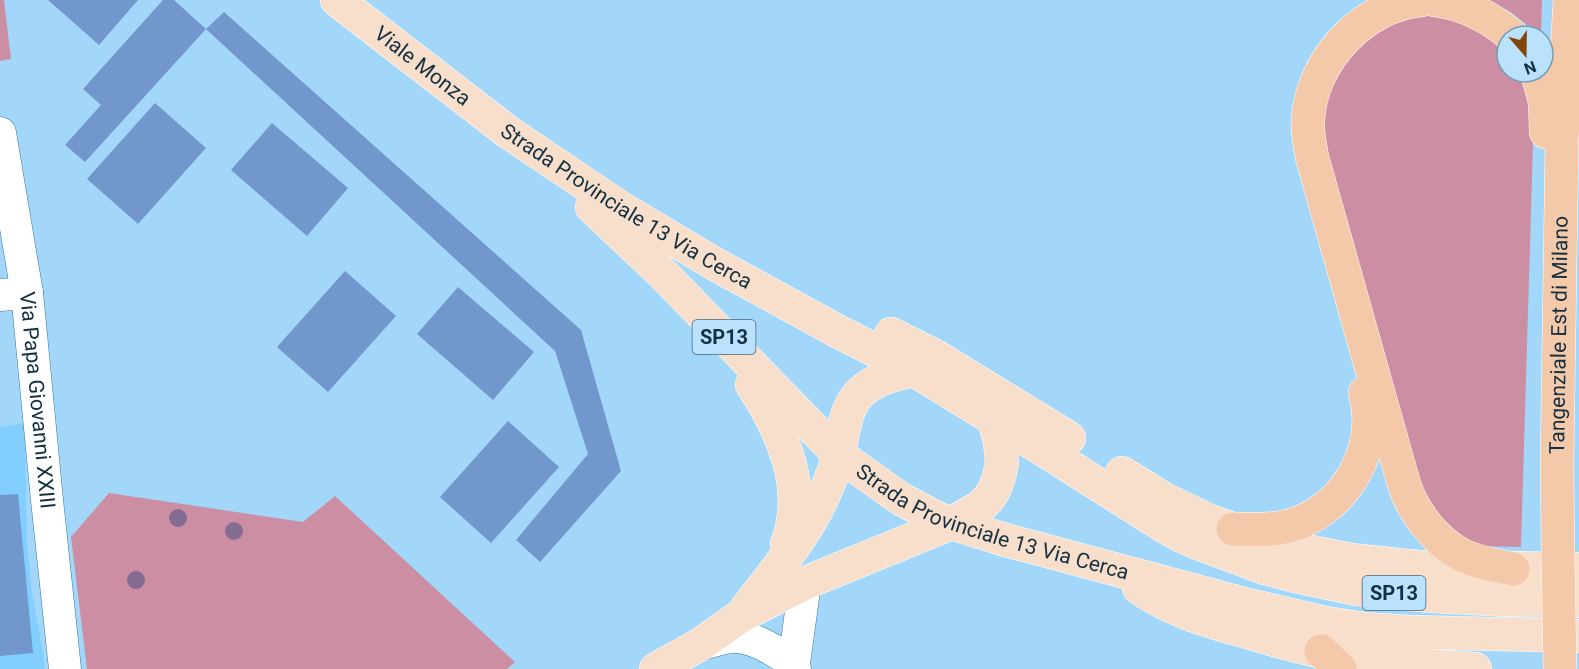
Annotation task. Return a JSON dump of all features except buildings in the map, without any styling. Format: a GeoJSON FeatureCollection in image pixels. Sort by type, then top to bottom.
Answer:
{"type":"FeatureCollection","features":[{"type":"Feature","properties":{"kind":"highway"},"geometry":{"type":"LineString","coordinates":[[1233,529],[1278,528],[1304,521],[1320,512],[1345,489],[1359,465],[1366,443],[1369,424],[1366,399],[1299,160],[1294,123],[1299,91],[1313,59],[1332,35],[1372,0]]}},
{"type":"Feature","properties":{"kind":"highway"},"geometry":{"type":"LineString","coordinates":[[1422,0],[1398,5],[1372,16],[1363,22],[1333,53],[1322,69],[1310,104],[1309,141],[1410,502],[1419,517],[1453,549],[1472,559],[1513,568]]}},
{"type":"Feature","properties":{"kind":"highway"},"geometry":{"type":"LineString","coordinates":[[1434,0],[1457,4],[1498,24]]}},
{"type":"Feature","properties":{"kind":"highway","name":"Tangenziale Est di Milano"},"geometry":{"type":"LineString","coordinates":[[1560,669],[1569,562],[1557,462],[1562,138],[1570,0]]}},
{"type":"Feature","properties":{"kind":"highway"},"geometry":{"type":"LineString","coordinates":[[1540,84],[1546,115],[1543,240],[1560,285]]}},
{"type":"Feature","properties":{"kind":"main road","name":"Viale Monza"},"geometry":{"type":"LineString","coordinates":[[337,0],[508,132]]}},
{"type":"Feature","properties":{"kind":"main road","name":"Strada Provinciale 13 Via Cerca"},"geometry":{"type":"LineString","coordinates":[[508,132],[621,208],[724,269],[914,370],[1162,525],[1203,545],[1265,568],[1311,580],[1379,592],[1510,600],[1579,601]]}},
{"type":"Feature","properties":{"kind":"main road","name":"Strada Provinciale 13 Via Cerca"},"geometry":{"type":"LineString","coordinates":[[508,132],[632,244],[839,455],[901,499],[928,513],[1002,539],[1244,604],[1345,626],[1410,632],[1579,636]]}},
{"type":"Feature","properties":{"kind":"main road"},"geometry":{"type":"LineString","coordinates":[[621,208],[662,222],[708,242],[937,357],[1164,499],[1212,522],[1311,552],[1351,560],[1418,567],[1513,568],[1569,562]]}},
{"type":"Feature","properties":{"kind":"main road"},"geometry":{"type":"LineString","coordinates":[[692,304],[751,382],[775,422],[784,443],[793,479],[795,513],[793,573]]}},
{"type":"Feature","properties":{"kind":"main road"},"geometry":{"type":"LineString","coordinates":[[793,573],[811,520],[839,455],[849,411],[860,392],[882,380],[914,370]]}},
{"type":"Feature","properties":{"kind":"main road"},"geometry":{"type":"LineString","coordinates":[[656,669],[701,644],[742,615],[793,573],[952,523],[980,507],[989,498],[997,483],[1002,463],[1002,452],[993,419]]}},
{"type":"Feature","properties":{"kind":"main road"},"geometry":{"type":"LineString","coordinates":[[1108,566],[1158,601],[1191,616],[1267,638],[1330,660],[1355,657],[1475,669]]}},
{"type":"Feature","properties":{"kind":"main road"},"geometry":{"type":"LineString","coordinates":[[1573,669],[1579,669]]}},
{"type":"Feature","properties":{"kind":"street","name":"Via Papa Giovanni XXIII"},"geometry":{"type":"LineString","coordinates":[[0,134],[14,294],[47,500],[65,669]]}},
{"type":"Feature","properties":{"kind":"street"},"geometry":{"type":"LineString","coordinates":[[793,573],[795,666]]}},
{"type":"Feature","properties":{"kind":"street"},"geometry":{"type":"LineString","coordinates":[[701,644],[734,637],[741,638],[760,643],[795,666]]}},
{"type":"Feature","properties":{"kind":"shaded area"},"geometry":{"type":"Polygon","coordinates":[[[0,0],[4,0],[11,59],[0,61],[0,0]]]}},
{"type":"Feature","properties":{"kind":"shaded area"},"geometry":{"type":"Polygon","coordinates":[[[1486,0],[1542,0],[1541,24],[1526,24],[1509,11],[1486,0]]]}},
{"type":"Feature","properties":{"kind":"shaded area"},"geometry":{"type":"Polygon","coordinates":[[[1422,14],[1449,17],[1479,26],[1495,42],[1495,84],[1522,84],[1534,110],[1521,547],[1477,546],[1455,533],[1432,510],[1413,467],[1321,142],[1323,94],[1368,31],[1422,14]]]}},
{"type":"Feature","properties":{"kind":"shaded area"},"geometry":{"type":"Polygon","coordinates":[[[25,423],[27,542],[32,593],[45,669],[0,669],[0,427],[25,423]]]}},
{"type":"Feature","properties":{"kind":"shaded area"},"geometry":{"type":"Polygon","coordinates":[[[109,493],[303,522],[335,496],[515,662],[507,669],[87,669],[71,537],[109,493]]]}}]}
